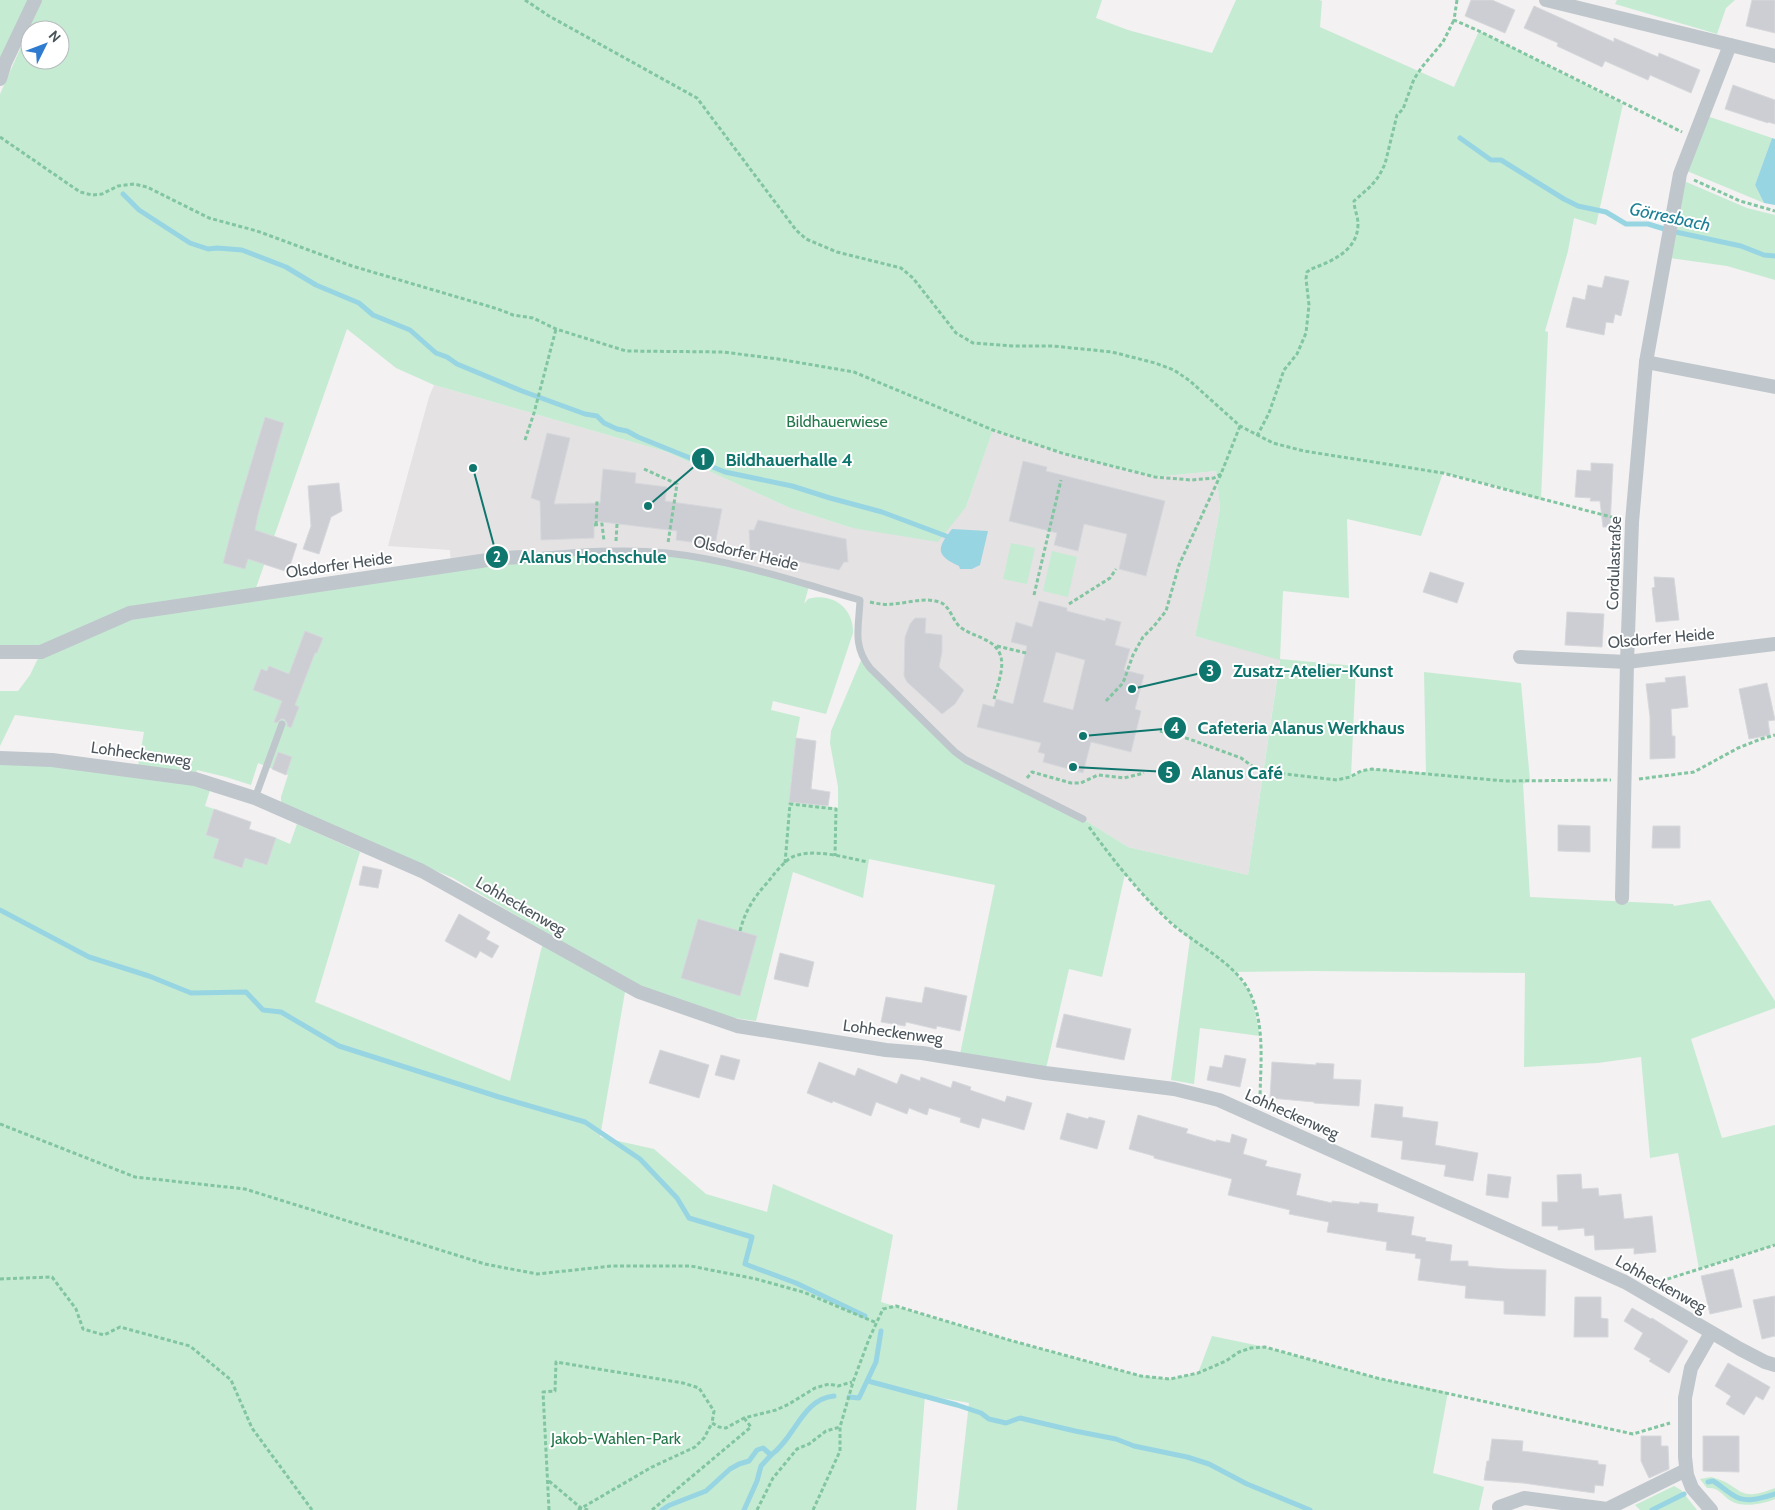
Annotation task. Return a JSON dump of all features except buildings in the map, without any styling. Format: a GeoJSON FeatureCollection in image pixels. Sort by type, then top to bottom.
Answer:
{"type":"FeatureCollection","features":[{"type":"Feature","properties":{"kind":"street"},"geometry":{"type":"LineString","coordinates":[[0,79],[5,63],[35,0]]}},
{"type":"Feature","properties":{"kind":"street"},"geometry":{"type":"LineString","coordinates":[[1546,0],[1775,56]]}},
{"type":"Feature","properties":{"kind":"street","name":"Cordulastraße"},"geometry":{"type":"LineString","coordinates":[[1622,898],[1632,522],[1646,362],[1680,174],[1730,45]]}},
{"type":"Feature","properties":{"kind":"street"},"geometry":{"type":"LineString","coordinates":[[1646,362],[1775,387]]}},
{"type":"Feature","properties":{"kind":"street","name":"Olsdorfer Heide"},"geometry":{"type":"LineString","coordinates":[[0,652],[41,652],[130,613],[501,558],[522,557]]}},
{"type":"Feature","properties":{"kind":"street","name":"Olsdorfer Heide"},"geometry":{"type":"LineString","coordinates":[[1520,657],[1627,662],[1775,644]]}},
{"type":"Feature","properties":{"kind":"street","name":"Lohheckenweg"},"geometry":{"type":"LineString","coordinates":[[0,758],[52,760],[195,779],[255,798],[422,871],[639,992],[721,1021],[754,1030],[877,1049],[922,1053],[1174,1089],[1219,1100],[1638,1289],[1711,1333],[1755,1357],[1775,1365]]}},
{"type":"Feature","properties":{"kind":"street"},"geometry":{"type":"LineString","coordinates":[[1711,1333],[1691,1368],[1685,1398],[1686,1470],[1692,1488],[1711,1510]]}},
{"type":"Feature","properties":{"kind":"street"},"geometry":{"type":"LineString","coordinates":[[1498,1507],[1524,1498],[1606,1509],[1686,1470]]}},
{"type":"Feature","properties":{"kind":"lane","name":"Olsdorfer Heide"},"geometry":{"type":"LineString","coordinates":[[522,557],[605,552],[667,553],[721,562],[860,600]]}},
{"type":"Feature","properties":{"kind":"lane"},"geometry":{"type":"LineString","coordinates":[[860,600],[858,648],[862,658],[955,752],[966,760],[1083,819]]}},
{"type":"Feature","properties":{"kind":"lane"},"geometry":{"type":"LineString","coordinates":[[255,798],[282,724]]}},
{"type":"Feature","properties":{"kind":"path"},"geometry":{"type":"LineString","coordinates":[[525,0],[549,16],[697,98],[796,230],[806,239],[838,252],[901,268],[913,278],[956,333],[964,340],[992,345],[1053,346],[1112,352],[1155,363],[1174,370],[1190,381],[1240,426],[1273,443],[1304,451],[1442,473],[1632,522]]}},
{"type":"Feature","properties":{"kind":"path"},"geometry":{"type":"LineString","coordinates":[[1257,436],[1269,413],[1284,370],[1297,354],[1306,333],[1309,305],[1307,272],[1345,253],[1353,244],[1358,234],[1354,201],[1379,176],[1385,164],[1398,115],[1403,109],[1414,79],[1443,42],[1454,20],[1457,0]]}},
{"type":"Feature","properties":{"kind":"path"},"geometry":{"type":"LineString","coordinates":[[1454,20],[1694,138]]}},
{"type":"Feature","properties":{"kind":"path"},"geometry":{"type":"LineString","coordinates":[[0,137],[80,192],[92,195],[118,186],[134,184],[147,187],[209,218],[257,231],[352,266],[490,306],[513,316],[533,318],[556,329],[626,351],[723,352],[854,372],[993,430],[1065,454],[1155,477],[1209,479],[1221,474]]}},
{"type":"Feature","properties":{"kind":"path"},"geometry":{"type":"LineString","coordinates":[[1680,174],[1740,201],[1775,211]]}},
{"type":"Feature","properties":{"kind":"path"},"geometry":{"type":"LineString","coordinates":[[525,440],[540,394],[556,329]]}},
{"type":"Feature","properties":{"kind":"path"},"geometry":{"type":"LineString","coordinates":[[1106,701],[1123,682],[1132,655],[1143,637],[1166,611],[1179,565],[1221,474],[1240,426]]}},
{"type":"Feature","properties":{"kind":"path"},"geometry":{"type":"LineString","coordinates":[[644,469],[677,484],[667,553]]}},
{"type":"Feature","properties":{"kind":"path"},"geometry":{"type":"LineString","coordinates":[[1034,596],[1061,480]]}},
{"type":"Feature","properties":{"kind":"path"},"geometry":{"type":"LineString","coordinates":[[597,502],[595,525],[602,524],[605,552]]}},
{"type":"Feature","properties":{"kind":"path"},"geometry":{"type":"LineString","coordinates":[[1070,604],[1110,578],[1116,569]]}},
{"type":"Feature","properties":{"kind":"path"},"geometry":{"type":"LineString","coordinates":[[860,600],[885,604],[929,600],[940,602],[945,605],[960,627],[996,646],[1026,653]]}},
{"type":"Feature","properties":{"kind":"path"},"geometry":{"type":"LineString","coordinates":[[994,699],[1002,662],[1001,655],[996,646]]}},
{"type":"Feature","properties":{"kind":"path"},"geometry":{"type":"LineString","coordinates":[[1160,731],[1189,739],[1240,758],[1258,771],[1337,780],[1372,769],[1504,781],[1625,780],[1694,772],[1738,748],[1761,738],[1775,735]]}},
{"type":"Feature","properties":{"kind":"path"},"geometry":{"type":"LineString","coordinates":[[1020,787],[1032,772],[1081,783],[1098,775],[1124,778],[1144,773]]}},
{"type":"Feature","properties":{"kind":"path"},"geometry":{"type":"LineString","coordinates":[[785,863],[790,804],[836,809],[835,856]]}},
{"type":"Feature","properties":{"kind":"path"},"geometry":{"type":"LineString","coordinates":[[1083,819],[1132,883],[1155,908],[1190,939],[1235,972],[1249,992],[1258,1019],[1260,1036],[1260,1118]]}},
{"type":"Feature","properties":{"kind":"path"},"geometry":{"type":"LineString","coordinates":[[740,931],[751,901],[785,863],[797,855],[835,856],[868,862]]}},
{"type":"Feature","properties":{"kind":"path"},"geometry":{"type":"LineString","coordinates":[[0,1124],[136,1177],[245,1189],[485,1264],[536,1274],[612,1266],[691,1266],[756,1279],[803,1292],[877,1323]]}},
{"type":"Feature","properties":{"kind":"path"},"geometry":{"type":"LineString","coordinates":[[1638,1289],[1775,1245]]}},
{"type":"Feature","properties":{"kind":"path"},"geometry":{"type":"LineString","coordinates":[[0,1279],[52,1277],[76,1309],[84,1328],[104,1335],[120,1327],[190,1346],[231,1380],[252,1428],[312,1510]]}},
{"type":"Feature","properties":{"kind":"path"},"geometry":{"type":"LineString","coordinates":[[813,1510],[840,1451],[840,1427],[853,1382],[869,1338],[884,1309],[896,1306],[1009,1340],[1142,1376],[1170,1379],[1198,1373],[1226,1361],[1239,1352],[1251,1348],[1265,1347],[1377,1378],[1633,1434],[1685,1418]]}},
{"type":"Feature","properties":{"kind":"path"},"geometry":{"type":"LineString","coordinates":[[549,1510],[543,1392],[555,1391],[556,1362],[684,1383],[699,1388],[714,1411],[712,1423],[704,1438],[695,1447],[652,1467],[580,1509]]}},
{"type":"Feature","properties":{"kind":"path"},"geometry":{"type":"LineString","coordinates":[[712,1423],[726,1428],[744,1418],[776,1410],[815,1388],[829,1384],[838,1386],[853,1382]]}},
{"type":"Feature","properties":{"kind":"path"},"geometry":{"type":"LineString","coordinates":[[652,1510],[751,1427],[744,1418]]}},
{"type":"Feature","properties":{"kind":"path"},"geometry":{"type":"LineString","coordinates":[[757,1510],[773,1478],[796,1450],[809,1444],[826,1431],[840,1427]]}},
{"type":"Feature","properties":{"kind":"path"},"geometry":{"type":"LineString","coordinates":[[548,1481],[580,1509],[588,1510]]}},
{"type":"Feature","properties":{"kind":"shaded area"},"geometry":{"type":"Polygon","coordinates":[[[434,385],[667,452],[790,508],[852,528],[966,507],[993,430],[1065,454],[1155,477],[1216,471],[1220,508],[1195,636],[1280,659],[1248,875],[1128,847],[1083,819],[966,760],[862,658],[860,600],[809,586],[451,567],[450,550],[388,546],[429,397],[434,385]]]}},
{"type":"Feature","properties":{"kind":"green space"},"geometry":{"type":"Polygon","coordinates":[[[0,0],[35,0],[26,20],[20,20],[20,34],[0,79],[0,0]]]}},
{"type":"Feature","properties":{"kind":"green space"},"geometry":{"type":"Polygon","coordinates":[[[42,0],[1102,0],[1096,18],[1128,30],[1212,53],[1236,0],[1319,0],[1322,1],[1320,27],[1454,87],[1479,31],[1623,104],[1596,225],[1574,218],[1568,251],[1545,331],[1548,332],[1541,500],[1497,486],[1443,473],[1421,536],[1347,519],[1349,598],[1283,591],[1280,659],[1356,666],[1351,777],[1361,771],[1372,769],[1426,773],[1424,672],[1521,683],[1530,780],[1523,784],[1530,897],[1673,904],[1674,906],[1710,900],[1775,1001],[1775,1008],[1691,1039],[1722,1138],[1775,1125],[1775,1245],[1699,1269],[1678,1153],[1650,1158],[1641,1057],[1598,1063],[1524,1067],[1525,973],[1235,972],[1249,991],[1260,1036],[1200,1028],[1194,1084],[1171,1080],[1190,939],[1155,907],[1125,874],[1102,977],[1069,969],[1045,1073],[959,1059],[995,885],[869,859],[863,898],[793,872],[756,1021],[734,1018],[637,985],[625,992],[600,1137],[654,1149],[706,1194],[767,1212],[773,1184],[893,1235],[881,1302],[1009,1340],[1141,1376],[1170,1379],[1198,1373],[1212,1336],[1265,1347],[1377,1378],[1448,1392],[1433,1473],[1484,1487],[1479,1510],[957,1510],[969,1403],[925,1395],[916,1510],[0,1510],[0,758],[137,772],[144,732],[15,715],[0,746],[0,691],[18,691],[30,675],[41,652],[0,652],[0,94],[20,49],[20,70],[70,70],[70,20],[33,20],[42,0]],[[347,329],[251,602],[501,558],[551,554],[667,553],[721,562],[809,586],[804,604],[808,599],[817,597],[833,600],[840,604],[850,616],[853,633],[826,714],[773,701],[771,710],[800,717],[789,801],[838,808],[838,787],[830,743],[831,731],[862,658],[955,752],[1083,819],[1128,847],[1248,875],[1280,660],[1195,636],[1220,508],[1216,471],[1155,477],[1065,454],[993,430],[966,507],[938,542],[852,528],[790,508],[667,452],[434,385],[396,368],[347,329]],[[258,763],[251,785],[197,770],[195,779],[210,790],[205,806],[214,809],[206,835],[219,839],[213,858],[241,868],[245,858],[276,838],[290,844],[297,824],[360,852],[315,1002],[510,1081],[546,933],[453,878],[281,805],[281,797],[288,775],[258,763]]]}},
{"type":"Feature","properties":{"kind":"green space"},"geometry":{"type":"Polygon","coordinates":[[[1617,0],[1735,0],[1726,8],[1717,34],[1615,4],[1617,0]]]}},
{"type":"Feature","properties":{"kind":"green space"},"geometry":{"type":"Polygon","coordinates":[[[1707,116],[1772,138],[1755,185],[1764,203],[1687,171],[1707,116]]]}},
{"type":"Feature","properties":{"kind":"green space"},"geometry":{"type":"Polygon","coordinates":[[[1684,181],[1747,208],[1775,215],[1775,280],[1727,266],[1670,258],[1684,181]]]}},
{"type":"Feature","properties":{"kind":"green space"},"geometry":{"type":"Polygon","coordinates":[[[1011,543],[1035,548],[1027,584],[1003,579],[1011,543]]]}},
{"type":"Feature","properties":{"kind":"green space"},"geometry":{"type":"Polygon","coordinates":[[[1052,551],[1077,557],[1068,597],[1043,591],[1052,551]]]}},
{"type":"Feature","properties":{"kind":"green space"},"geometry":{"type":"Polygon","coordinates":[[[1711,1477],[1722,1480],[1746,1494],[1775,1488],[1775,1499],[1753,1504],[1736,1503],[1717,1490],[1707,1488],[1700,1479],[1711,1477]]]}},
{"type":"Feature","properties":{"kind":"green space"},"geometry":{"type":"Polygon","coordinates":[[[1674,1486],[1681,1490],[1697,1510],[1640,1510],[1635,1505],[1674,1486]]]}},
{"type":"Feature","properties":{"kind":"water"},"geometry":{"type":"Polygon","coordinates":[[[1772,138],[1775,139],[1775,205],[1764,203],[1755,185],[1772,138]]]}},
{"type":"Feature","properties":{"kind":"water"},"geometry":{"type":"Polygon","coordinates":[[[952,529],[988,531],[980,565],[972,569],[960,569],[959,566],[942,554],[941,546],[943,541],[952,529]]]}},
{"type":"Feature","properties":{"kind":"waterway","name":"Görresbach"},"geometry":{"type":"LineString","coordinates":[[1460,138],[1491,160],[1501,160],[1564,199],[1578,206],[1606,212],[1626,224],[1648,224],[1671,231],[1741,246],[1764,255],[1775,256]]}},
{"type":"Feature","properties":{"kind":"waterway"},"geometry":{"type":"LineString","coordinates":[[123,194],[139,210],[190,243],[208,249],[242,250],[286,267],[316,285],[359,303],[373,315],[410,330],[436,353],[447,357],[457,364],[522,391],[585,414],[597,416],[604,423],[617,429],[627,431],[725,472],[792,486],[882,512],[946,536]]}},
{"type":"Feature","properties":{"kind":"waterway"},"geometry":{"type":"LineString","coordinates":[[0,910],[89,957],[149,976],[191,993],[246,992],[263,1010],[281,1012],[339,1046],[585,1122],[640,1159],[677,1198],[689,1218],[752,1237],[745,1264],[796,1283],[865,1316]]}},
{"type":"Feature","properties":{"kind":"waterway"},"geometry":{"type":"LineString","coordinates":[[849,1397],[859,1398],[876,1362],[881,1331]]}},
{"type":"Feature","properties":{"kind":"waterway"},"geometry":{"type":"LineString","coordinates":[[868,1381],[957,1405],[981,1413],[989,1419],[1006,1423],[1020,1418],[1187,1457],[1209,1464],[1247,1484],[1310,1510]]}},
{"type":"Feature","properties":{"kind":"waterway"},"geometry":{"type":"LineString","coordinates":[[670,1505],[706,1491],[730,1469],[749,1461],[757,1450],[763,1448],[771,1455],[779,1448],[814,1404],[834,1396]]}},
{"type":"Feature","properties":{"kind":"waterway"},"geometry":{"type":"LineString","coordinates":[[744,1510],[757,1481],[761,1466],[771,1455]]}},
{"type":"Feature","properties":{"kind":"waterway"},"geometry":{"type":"LineString","coordinates":[[1708,1482],[1713,1481],[1738,1498],[1748,1500],[1775,1494]]}},
{"type":"Feature","properties":{"kind":"waterway"},"geometry":{"type":"LineString","coordinates":[[1652,1510],[1684,1494]]}},
{"type":"Feature","properties":{"kind":"waterway"},"geometry":{"type":"LineString","coordinates":[[662,1510],[668,1506]]}},
{"type":"Feature","properties":{"kind":"place","name":"Alanus Hochschule"},"geometry":{"type":"Point","coordinates":[473,468]}},
{"type":"Feature","properties":{"kind":"place","name":"Bildhauerhalle 4"},"geometry":{"type":"Point","coordinates":[648,506]}},
{"type":"Feature","properties":{"kind":"place","name":"Zusatz-Atelier-Kunst"},"geometry":{"type":"Point","coordinates":[1132,689]}},
{"type":"Feature","properties":{"kind":"place","name":"Cafeteria Alanus Werkhaus"},"geometry":{"type":"Point","coordinates":[1083,736]}},
{"type":"Feature","properties":{"kind":"place","name":"Alanus Café"},"geometry":{"type":"Point","coordinates":[1073,767]}},
{"type":"Feature","properties":{"kind":"park label","name":"Bildhauerwiese"},"geometry":{"type":"Point","coordinates":[837,421]}},
{"type":"Feature","properties":{"kind":"park label","name":"Jakob-Wahlen-Park"},"geometry":{"type":"Point","coordinates":[616,1438]}}]}
